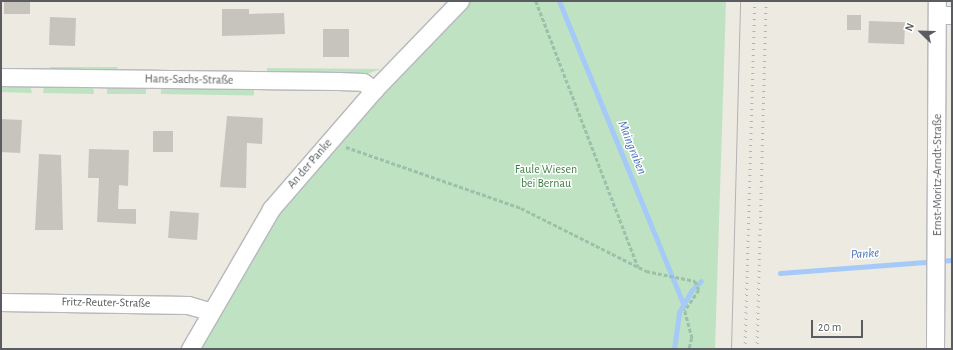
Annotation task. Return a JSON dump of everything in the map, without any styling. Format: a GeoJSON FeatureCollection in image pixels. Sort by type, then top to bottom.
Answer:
{"type":"FeatureCollection","features":[{"type":"Feature","properties":{"kind":"street","name":"An der Panke"},"geometry":{"type":"LineString","coordinates":[[190,349],[209,311],[270,209],[374,90],[460,1]]}},
{"type":"Feature","properties":{"kind":"street","name":"Ernst-Moritz-Arndt-Straße"},"geometry":{"type":"LineString","coordinates":[[935,349],[942,10]]}},
{"type":"Feature","properties":{"kind":"street","name":"Hans-Sachs-Straße"},"geometry":{"type":"LineString","coordinates":[[1,78],[338,81],[363,82],[374,90]]}},
{"type":"Feature","properties":{"kind":"street","name":"Fritz-Reuter-Straße"},"geometry":{"type":"LineString","coordinates":[[1,302],[188,305],[209,311]]}},
{"type":"Feature","properties":{"kind":"path"},"geometry":{"type":"LineString","coordinates":[[536,1],[638,267]]}},
{"type":"Feature","properties":{"kind":"path"},"geometry":{"type":"LineString","coordinates":[[334,136],[345,147],[520,208],[638,267],[668,276],[694,281],[699,290],[685,311],[692,338],[689,349]]}},
{"type":"Feature","properties":{"kind":"green space","name":"Faule Wiesen bei Bernau"},"geometry":{"type":"Polygon","coordinates":[[[468,1],[726,1],[715,349],[197,349],[275,216],[365,110],[468,1]]]}},
{"type":"Feature","properties":{"kind":"green space"},"geometry":{"type":"Polygon","coordinates":[[[50,67],[118,67],[115,72],[52,71],[50,67]]]}},
{"type":"Feature","properties":{"kind":"green space"},"geometry":{"type":"Polygon","coordinates":[[[267,68],[381,69],[364,75],[267,75],[267,68]]]}},
{"type":"Feature","properties":{"kind":"green space"},"geometry":{"type":"Polygon","coordinates":[[[1,86],[30,86],[32,93],[1,92],[1,86]]]}},
{"type":"Feature","properties":{"kind":"green space"},"geometry":{"type":"Polygon","coordinates":[[[44,87],[93,87],[94,94],[43,93],[44,87]]]}},
{"type":"Feature","properties":{"kind":"green space"},"geometry":{"type":"Polygon","coordinates":[[[107,87],[146,87],[146,94],[107,94],[107,87]]]}},
{"type":"Feature","properties":{"kind":"green space"},"geometry":{"type":"Polygon","coordinates":[[[161,87],[254,89],[254,96],[161,94],[161,87]]]}},
{"type":"Feature","properties":{"kind":"building"},"geometry":{"type":"Polygon","coordinates":[[[4,1],[30,1],[30,14],[4,14],[4,1]]]}},
{"type":"Feature","properties":{"kind":"building"},"geometry":{"type":"Polygon","coordinates":[[[222,9],[249,9],[249,14],[284,13],[285,34],[222,36],[222,9]]]}},
{"type":"Feature","properties":{"kind":"building"},"geometry":{"type":"Polygon","coordinates":[[[847,15],[861,15],[861,30],[847,30],[847,15]]]}},
{"type":"Feature","properties":{"kind":"building"},"geometry":{"type":"Polygon","coordinates":[[[50,17],[76,18],[75,46],[49,45],[50,17]]]}},
{"type":"Feature","properties":{"kind":"building"},"geometry":{"type":"Polygon","coordinates":[[[869,21],[905,22],[904,44],[868,43],[869,21]]]}},
{"type":"Feature","properties":{"kind":"building"},"geometry":{"type":"Polygon","coordinates":[[[323,29],[349,29],[349,57],[323,57],[323,29]]]}},
{"type":"Feature","properties":{"kind":"building"},"geometry":{"type":"Polygon","coordinates":[[[227,116],[263,118],[262,144],[247,143],[246,188],[220,187],[227,116]]]}},
{"type":"Feature","properties":{"kind":"building"},"geometry":{"type":"Polygon","coordinates":[[[1,119],[22,120],[20,153],[1,152],[1,119]]]}},
{"type":"Feature","properties":{"kind":"building"},"geometry":{"type":"Polygon","coordinates":[[[153,131],[173,131],[173,152],[153,152],[153,131]]]}},
{"type":"Feature","properties":{"kind":"building"},"geometry":{"type":"Polygon","coordinates":[[[89,149],[129,150],[128,186],[119,185],[118,209],[136,209],[136,224],[97,222],[99,178],[88,178],[89,149]]]}},
{"type":"Feature","properties":{"kind":"building"},"geometry":{"type":"Polygon","coordinates":[[[39,154],[61,155],[63,230],[35,230],[39,154]]]}},
{"type":"Feature","properties":{"kind":"building"},"geometry":{"type":"Polygon","coordinates":[[[170,211],[199,213],[197,240],[168,238],[170,211]]]}},
{"type":"Feature","properties":{"kind":"waterway","name":"Maingraben"},"geometry":{"type":"LineString","coordinates":[[559,1],[683,303]]}},
{"type":"Feature","properties":{"kind":"waterway","name":"Panke"},"geometry":{"type":"LineString","coordinates":[[780,273],[952,260]]}},
{"type":"Feature","properties":{"kind":"waterway","name":"Panke"},"geometry":{"type":"LineString","coordinates":[[674,349],[679,312],[691,291],[701,281]]}},
{"type":"Feature","properties":{"kind":"tram line"},"geometry":{"type":"LineString","coordinates":[[731,349],[740,1]]}},
{"type":"Feature","properties":{"kind":"railway"},"geometry":{"type":"LineString","coordinates":[[745,349],[755,1]]}},
{"type":"Feature","properties":{"kind":"railway"},"geometry":{"type":"LineString","coordinates":[[757,349],[766,1]]}}]}
